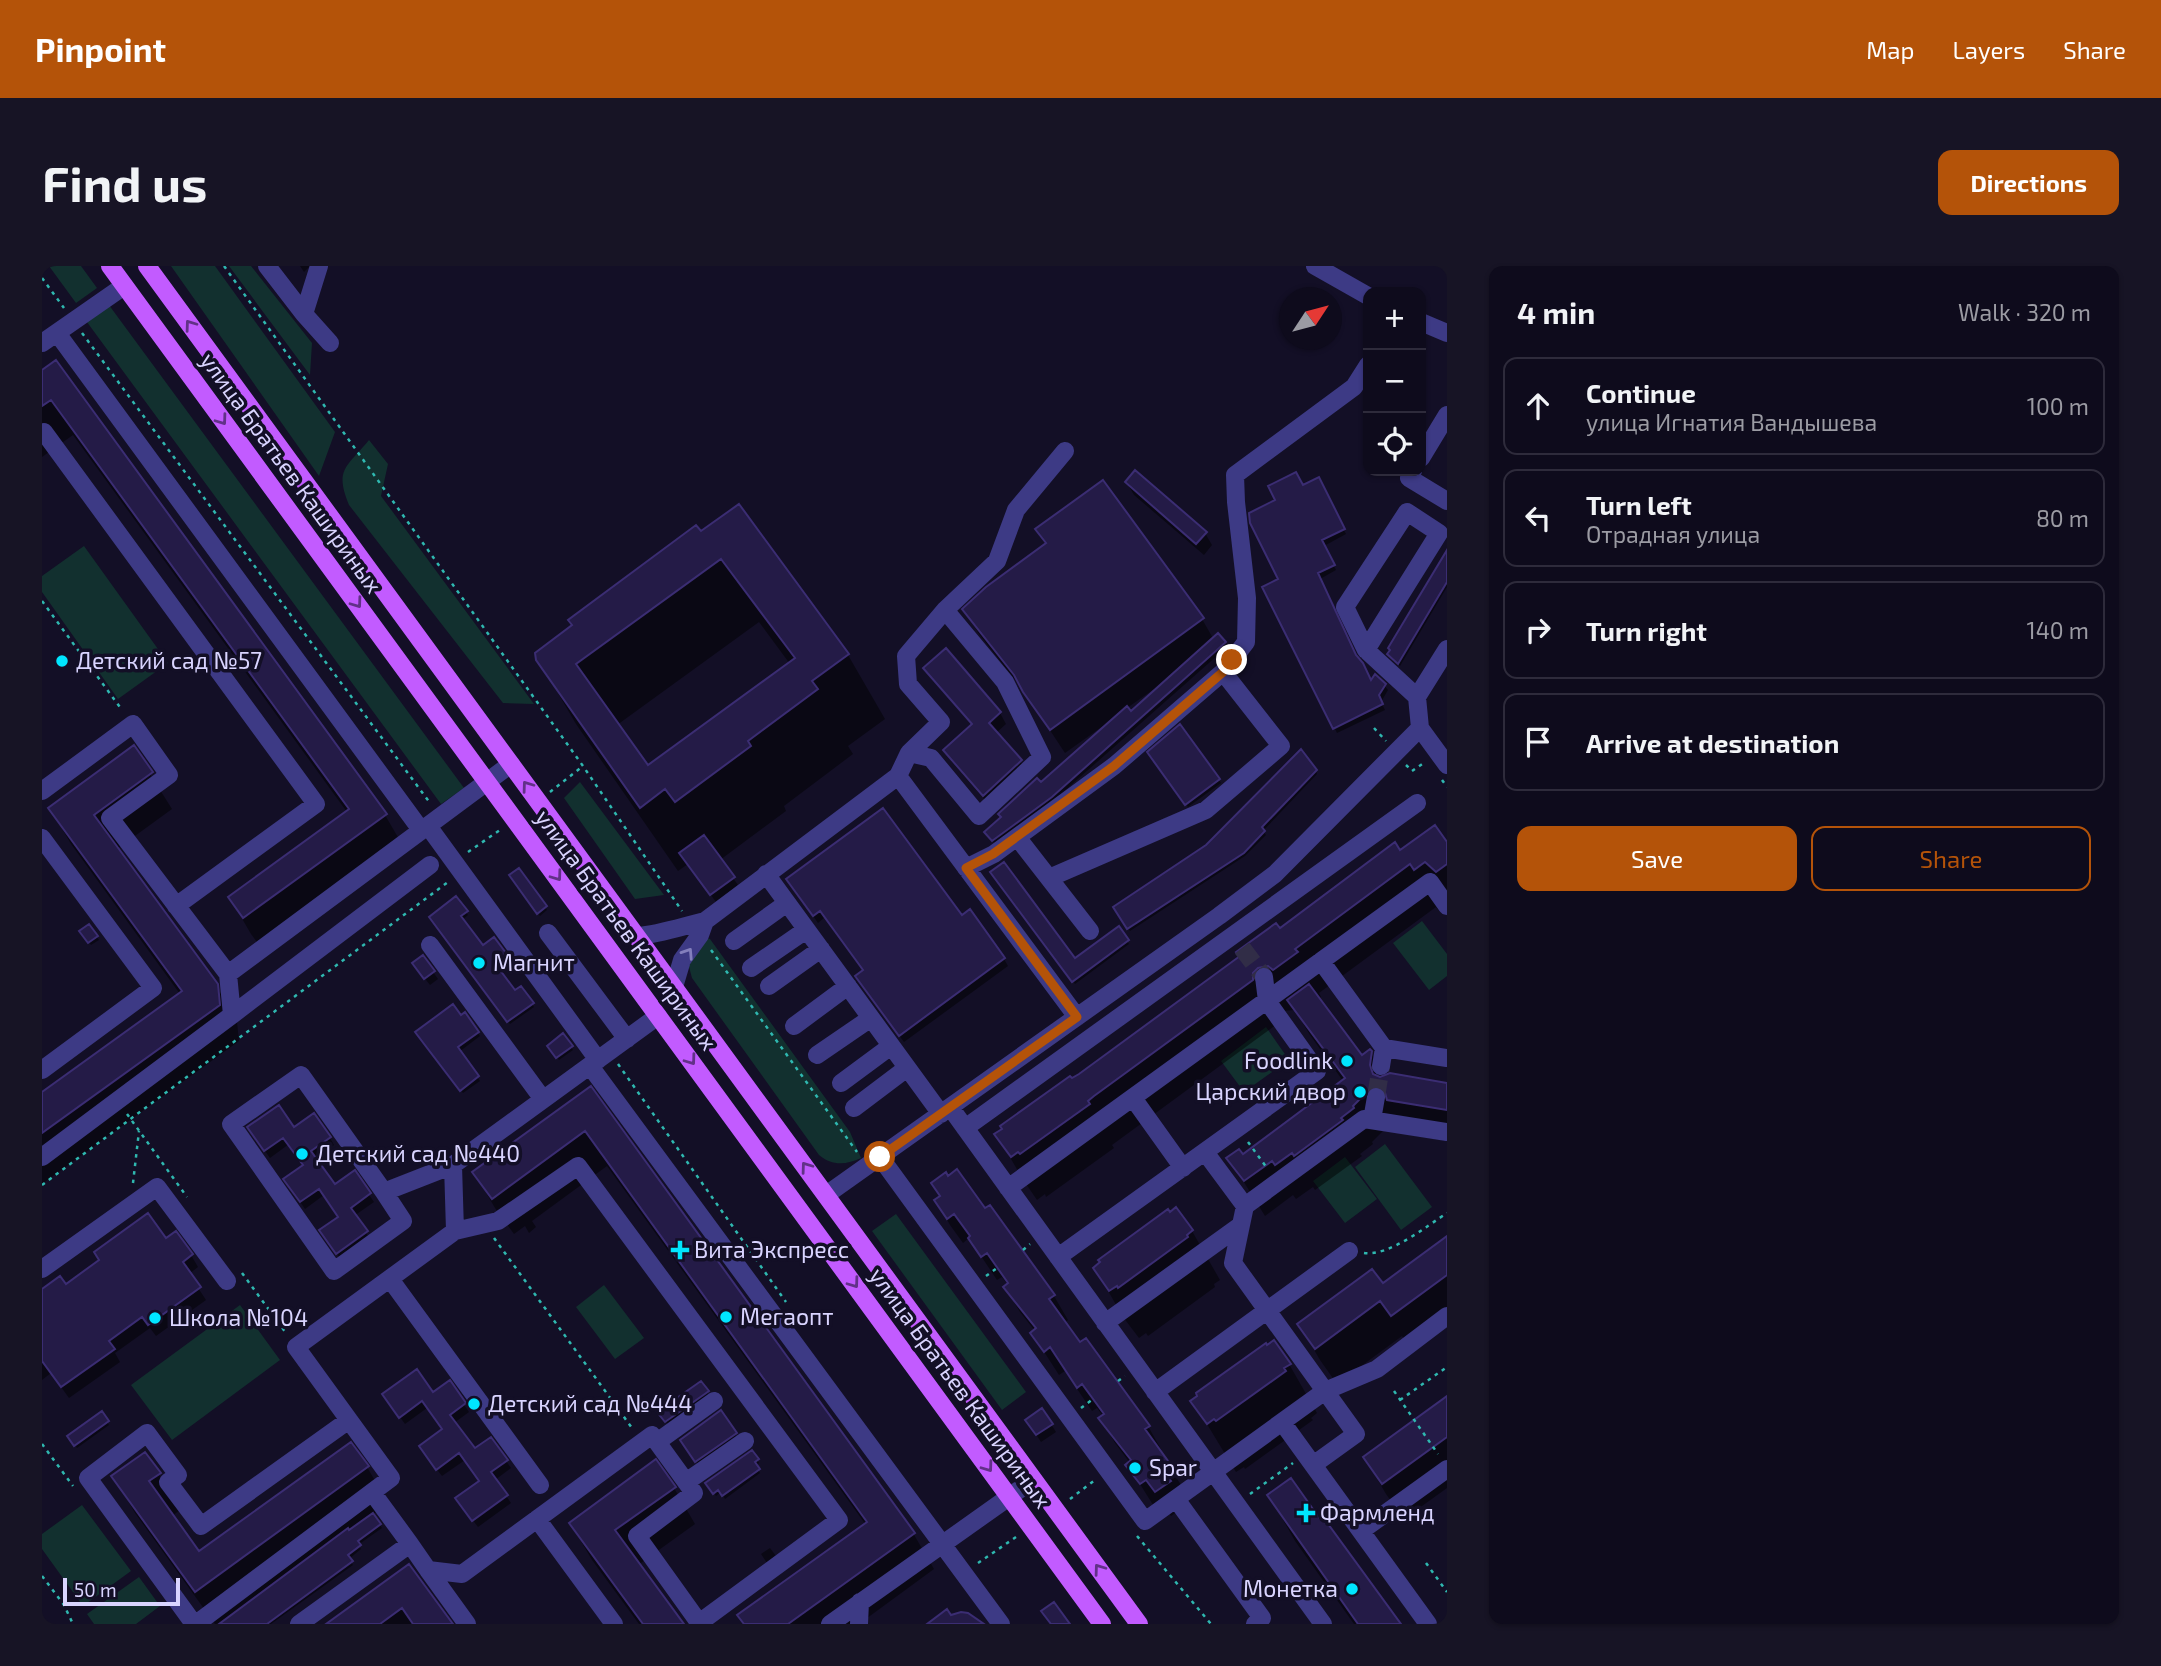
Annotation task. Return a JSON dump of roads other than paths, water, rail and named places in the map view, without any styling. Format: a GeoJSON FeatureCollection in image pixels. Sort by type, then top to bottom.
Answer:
{"type":"FeatureCollection","features":[{"type":"Feature","properties":{"kind":"main road","name":"улица Братьев Кашириных"},"geometry":{"type":"LineString","coordinates":[[110,266],[1102,1624]]}},
{"type":"Feature","properties":{"kind":"main road","name":"улица Братьев Кашириных"},"geometry":{"type":"LineString","coordinates":[[147,266],[1139,1624]]}},
{"type":"Feature","properties":{"kind":"street"},"geometry":{"type":"LineString","coordinates":[[267,266],[330,343]]}},
{"type":"Feature","properties":{"kind":"street"},"geometry":{"type":"LineString","coordinates":[[304,314],[319,266]]}},
{"type":"Feature","properties":{"kind":"street"},"geometry":{"type":"LineString","coordinates":[[1315,266],[1363,293]]}},
{"type":"Feature","properties":{"kind":"street"},"geometry":{"type":"LineString","coordinates":[[42,343],[124,286]]}},
{"type":"Feature","properties":{"kind":"street"},"geometry":{"type":"LineString","coordinates":[[1426,324],[1447,332]]}},
{"type":"Feature","properties":{"kind":"street"},"geometry":{"type":"LineString","coordinates":[[57,333],[424,828],[461,872],[594,1063],[1002,1624]]}},
{"type":"Feature","properties":{"kind":"street"},"geometry":{"type":"LineString","coordinates":[[966,868],[993,854],[1114,766],[1223,672],[1246,642],[1247,598],[1235,475],[1354,387],[1363,373]]}},
{"type":"Feature","properties":{"kind":"street"},"geometry":{"type":"LineString","coordinates":[[1426,450],[1447,415]]}},
{"type":"Feature","properties":{"kind":"street"},"geometry":{"type":"LineString","coordinates":[[42,433],[44,432],[316,804],[176,906]]}},
{"type":"Feature","properties":{"kind":"street"},"geometry":{"type":"LineString","coordinates":[[674,987],[682,960],[699,926],[898,776],[909,753],[941,722],[908,684],[906,656],[945,610],[997,561],[1016,510],[1065,451]]}},
{"type":"Feature","properties":{"kind":"street"},"geometry":{"type":"LineString","coordinates":[[1410,476],[1409,478],[1447,501]]}},
{"type":"Feature","properties":{"kind":"street"},"geometry":{"type":"LineString","coordinates":[[1366,650],[1439,533],[1407,512],[1345,607],[1366,650],[1417,697]]}},
{"type":"Feature","properties":{"kind":"street"},"geometry":{"type":"LineString","coordinates":[[909,753],[931,758],[979,816],[1042,757],[1005,682],[945,610]]}},
{"type":"Feature","properties":{"kind":"street"},"geometry":{"type":"LineString","coordinates":[[1447,649],[1417,697],[1420,728],[1447,765]]}},
{"type":"Feature","properties":{"kind":"street"},"geometry":{"type":"LineString","coordinates":[[1049,877],[1206,810],[1281,746],[1223,672]]}},
{"type":"Feature","properties":{"kind":"street"},"geometry":{"type":"LineString","coordinates":[[42,791],[133,724],[169,775],[110,818],[228,974],[232,1015]]}},
{"type":"Feature","properties":{"kind":"street"},"geometry":{"type":"LineString","coordinates":[[826,1195],[1275,874],[1420,728]]}},
{"type":"Feature","properties":{"kind":"street"},"geometry":{"type":"LineString","coordinates":[[228,974],[511,764]]}},
{"type":"Feature","properties":{"kind":"street"},"geometry":{"type":"LineString","coordinates":[[898,776],[966,868],[1070,1023],[1077,1048]]}},
{"type":"Feature","properties":{"kind":"street"},"geometry":{"type":"LineString","coordinates":[[965,1128],[1077,1048],[1237,942],[1417,803]]}},
{"type":"Feature","properties":{"kind":"street"},"geometry":{"type":"LineString","coordinates":[[1017,837],[1090,931]]}},
{"type":"Feature","properties":{"kind":"street"},"geometry":{"type":"LineString","coordinates":[[42,838],[153,988],[42,1070]]}},
{"type":"Feature","properties":{"kind":"street"},"geometry":{"type":"LineString","coordinates":[[42,1157],[430,865]]}},
{"type":"Feature","properties":{"kind":"street"},"geometry":{"type":"LineString","coordinates":[[766,874],[907,1068],[945,1111],[965,1128],[1323,1624]]}},
{"type":"Feature","properties":{"kind":"street"},"geometry":{"type":"LineString","coordinates":[[1008,1188],[1430,882],[1447,906]]}},
{"type":"Feature","properties":{"kind":"street"},"geometry":{"type":"LineString","coordinates":[[734,941],[787,904]]}},
{"type":"Feature","properties":{"kind":"street"},"geometry":{"type":"LineString","coordinates":[[1219,916],[1237,942]]}},
{"type":"Feature","properties":{"kind":"street"},"geometry":{"type":"LineString","coordinates":[[637,936],[699,926]]}},
{"type":"Feature","properties":{"kind":"street"},"geometry":{"type":"LineString","coordinates":[[751,968],[806,930]]}},
{"type":"Feature","properties":{"kind":"street"},"geometry":{"type":"LineString","coordinates":[[548,933],[627,1039]]}},
{"type":"Feature","properties":{"kind":"street"},"geometry":{"type":"LineString","coordinates":[[430,945],[542,1098]]}},
{"type":"Feature","properties":{"kind":"street"},"geometry":{"type":"LineString","coordinates":[[769,986],[821,949]]}},
{"type":"Feature","properties":{"kind":"street"},"geometry":{"type":"LineString","coordinates":[[1321,961],[1382,1057],[1447,1058]]}},
{"type":"Feature","properties":{"kind":"street"},"geometry":{"type":"LineString","coordinates":[[1058,1257],[1317,1071],[1267,1000],[1264,977]]}},
{"type":"Feature","properties":{"kind":"street"},"geometry":{"type":"LineString","coordinates":[[793,1026],[848,986]]}},
{"type":"Feature","properties":{"kind":"street"},"geometry":{"type":"LineString","coordinates":[[384,1192],[453,1165],[658,1016]]}},
{"type":"Feature","properties":{"kind":"street"},"geometry":{"type":"LineString","coordinates":[[817,1055],[871,1018]]}},
{"type":"Feature","properties":{"kind":"street"},"geometry":{"type":"LineString","coordinates":[[841,1083],[891,1046]]}},
{"type":"Feature","properties":{"kind":"street"},"geometry":{"type":"LineString","coordinates":[[854,1108],[907,1068]]}},
{"type":"Feature","properties":{"kind":"street"},"geometry":{"type":"LineString","coordinates":[[300,1075],[384,1192],[403,1221],[334,1271],[231,1124],[300,1075]]}},
{"type":"Feature","properties":{"kind":"street"},"geometry":{"type":"LineString","coordinates":[[1372,1120],[1376,1097]]}},
{"type":"Feature","properties":{"kind":"street"},"geometry":{"type":"LineString","coordinates":[[1133,1098],[1183,1168]]}},
{"type":"Feature","properties":{"kind":"street"},"geometry":{"type":"LineString","coordinates":[[1309,1460],[1356,1434],[1233,1263],[1245,1206],[1364,1119],[1447,1132]]}},
{"type":"Feature","properties":{"kind":"street"},"geometry":{"type":"LineString","coordinates":[[1205,1152],[1245,1206]]}},
{"type":"Feature","properties":{"kind":"street"},"geometry":{"type":"LineString","coordinates":[[874,1161],[1145,1521],[1325,1391],[1377,1368],[1447,1317]]}},
{"type":"Feature","properties":{"kind":"street"},"geometry":{"type":"LineString","coordinates":[[453,1165],[455,1231]]}},
{"type":"Feature","properties":{"kind":"street"},"geometry":{"type":"LineString","coordinates":[[349,1420],[201,1526],[168,1482],[178,1475],[147,1433],[88,1478],[195,1624],[391,1478],[349,1420],[296,1347],[455,1231],[498,1221],[578,1166],[839,1520],[700,1623],[637,1536],[694,1493],[650,1442]]}},
{"type":"Feature","properties":{"kind":"street"},"geometry":{"type":"LineString","coordinates":[[42,1269],[157,1187],[226,1281]]}},
{"type":"Feature","properties":{"kind":"street"},"geometry":{"type":"LineString","coordinates":[[1105,1323],[1241,1225]]}},
{"type":"Feature","properties":{"kind":"street"},"geometry":{"type":"LineString","coordinates":[[1155,1392],[1349,1251]]}},
{"type":"Feature","properties":{"kind":"street"},"geometry":{"type":"LineString","coordinates":[[390,1279],[540,1485]]}},
{"type":"Feature","properties":{"kind":"street"},"geometry":{"type":"LineString","coordinates":[[428,1570],[462,1574],[537,1519],[714,1401]]}},
{"type":"Feature","properties":{"kind":"street"},"geometry":{"type":"LineString","coordinates":[[1282,1422],[1428,1624]]}},
{"type":"Feature","properties":{"kind":"street"},"geometry":{"type":"LineString","coordinates":[[686,1482],[745,1441]]}},
{"type":"Feature","properties":{"kind":"street"},"geometry":{"type":"LineString","coordinates":[[1361,1531],[1443,1463]]}},
{"type":"Feature","properties":{"kind":"street"},"geometry":{"type":"LineString","coordinates":[[830,1624],[1033,1480]]}},
{"type":"Feature","properties":{"kind":"street"},"geometry":{"type":"LineString","coordinates":[[372,1492],[467,1624]]}},
{"type":"Feature","properties":{"kind":"street"},"geometry":{"type":"LineString","coordinates":[[1176,1499],[1262,1618],[1255,1624]]}},
{"type":"Feature","properties":{"kind":"street"},"geometry":{"type":"LineString","coordinates":[[537,1519],[614,1624]]}},
{"type":"Feature","properties":{"kind":"street"},"geometry":{"type":"LineString","coordinates":[[299,1624],[410,1544]]}},
{"type":"Feature","properties":{"kind":"street"},"geometry":{"type":"LineString","coordinates":[[859,1624],[860,1602]]}},
{"type":"Feature","properties":{"kind":"tunnel"},"geometry":{"type":"LineString","coordinates":[[1242,948],[1264,977]]}},
{"type":"Feature","properties":{"kind":"tunnel"},"geometry":{"type":"LineString","coordinates":[[1376,1097],[1381,1066]]}},
{"type":"Feature","properties":{"kind":"place","name":"Детский сад №57"},"geometry":{"type":"Point","coordinates":[62,661]}},
{"type":"Feature","properties":{"kind":"place","name":"Магнит"},"geometry":{"type":"Point","coordinates":[479,963]}},
{"type":"Feature","properties":{"kind":"place","name":"Foodlink"},"geometry":{"type":"Point","coordinates":[1347,1061]}},
{"type":"Feature","properties":{"kind":"place","name":"Царский двор"},"geometry":{"type":"Point","coordinates":[1360,1092]}},
{"type":"Feature","properties":{"kind":"place","name":"Детский сад №440"},"geometry":{"type":"Point","coordinates":[302,1154]}},
{"type":"Feature","properties":{"kind":"place","name":"Вита Экспресс"},"geometry":{"type":"Point","coordinates":[680,1250]}},
{"type":"Feature","properties":{"kind":"place","name":"Мегаопт"},"geometry":{"type":"Point","coordinates":[726,1317]}},
{"type":"Feature","properties":{"kind":"place","name":"Школа №104"},"geometry":{"type":"Point","coordinates":[155,1318]}},
{"type":"Feature","properties":{"kind":"place","name":"Детский сад №444"},"geometry":{"type":"Point","coordinates":[474,1404]}},
{"type":"Feature","properties":{"kind":"place","name":"Spar"},"geometry":{"type":"Point","coordinates":[1135,1468]}},
{"type":"Feature","properties":{"kind":"place","name":"Фармленд"},"geometry":{"type":"Point","coordinates":[1306,1513]}},
{"type":"Feature","properties":{"kind":"place","name":"Монетка"},"geometry":{"type":"Point","coordinates":[1352,1589]}}]}
